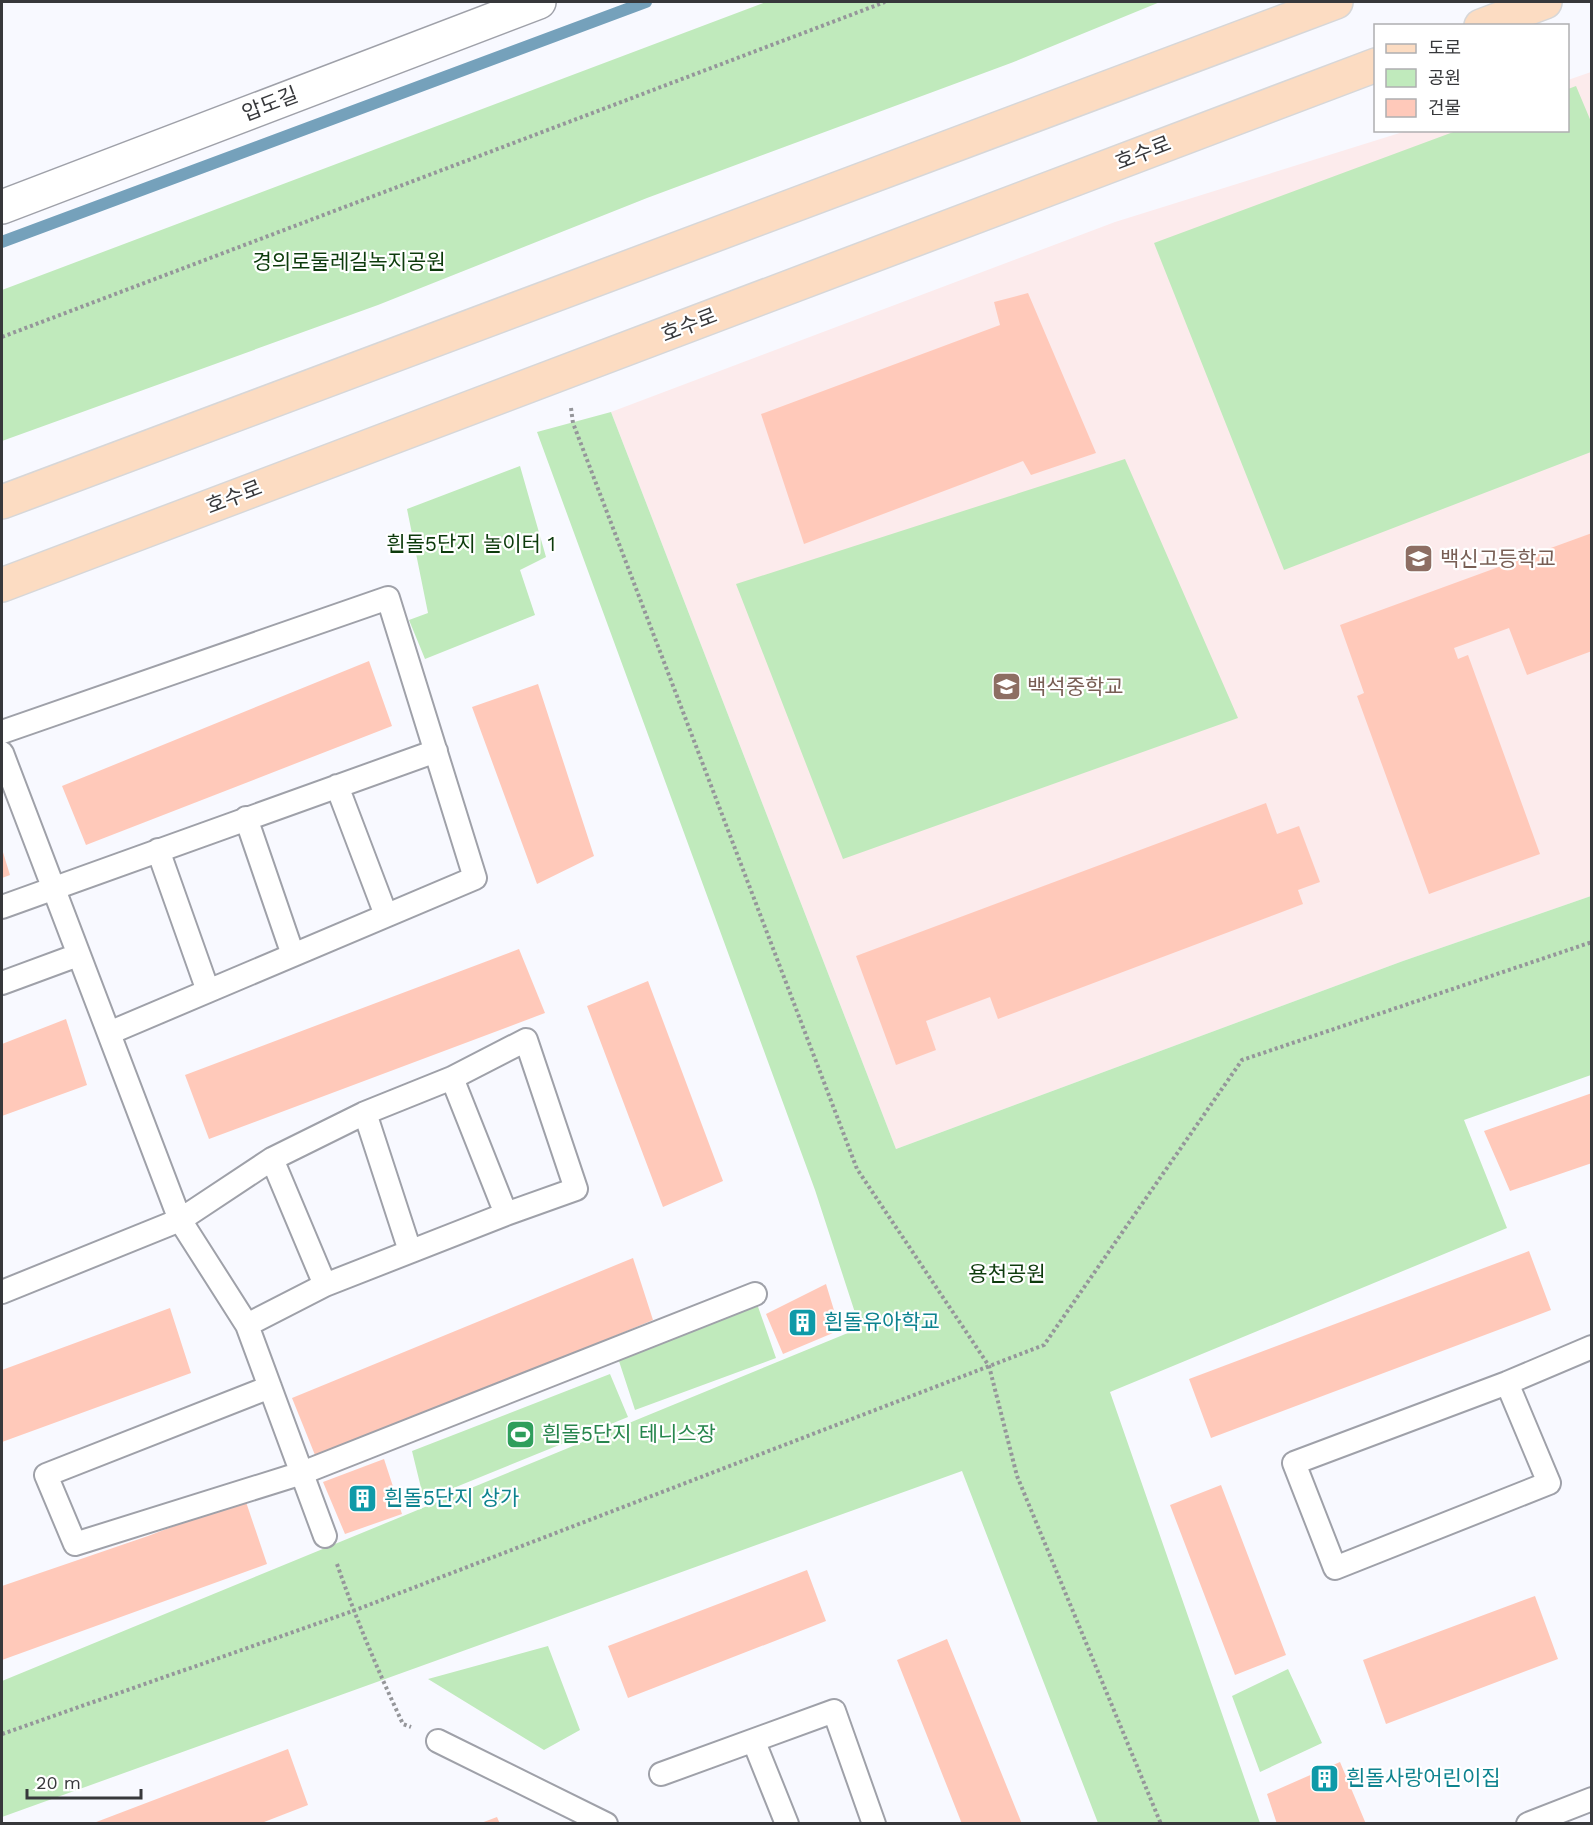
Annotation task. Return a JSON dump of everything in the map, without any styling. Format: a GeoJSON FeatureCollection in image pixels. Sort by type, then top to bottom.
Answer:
{"type":"FeatureCollection","features":[{"type":"Feature","properties":{"kind":"main road"},"geometry":{"type":"LineString","coordinates":[[2,502],[1336,2]]}},
{"type":"Feature","properties":{"kind":"main road"},"geometry":{"type":"LineString","coordinates":[[1486,24],[1545,2]]}},
{"type":"Feature","properties":{"kind":"main road","name":"호수로"},"geometry":{"type":"LineString","coordinates":[[2,585],[1374,66]]}},
{"type":"Feature","properties":{"kind":"street","name":"압도길"},"geometry":{"type":"LineString","coordinates":[[2,207],[539,2]]}},
{"type":"Feature","properties":{"kind":"lane"},"geometry":{"type":"LineString","coordinates":[[2,732],[388,598],[475,878],[109,1033]]}},
{"type":"Feature","properties":{"kind":"lane"},"geometry":{"type":"LineString","coordinates":[[2,907],[436,751]]}},
{"type":"Feature","properties":{"kind":"lane"},"geometry":{"type":"LineString","coordinates":[[2,753],[180,1220],[247,1325],[325,1536]]}},
{"type":"Feature","properties":{"kind":"lane"},"geometry":{"type":"LineString","coordinates":[[337,786],[386,915]]}},
{"type":"Feature","properties":{"kind":"lane"},"geometry":{"type":"LineString","coordinates":[[246,818],[293,955]]}},
{"type":"Feature","properties":{"kind":"lane"},"geometry":{"type":"LineString","coordinates":[[158,850],[208,991]]}},
{"type":"Feature","properties":{"kind":"lane"},"geometry":{"type":"LineString","coordinates":[[2,983],[78,955]]}},
{"type":"Feature","properties":{"kind":"lane"},"geometry":{"type":"LineString","coordinates":[[2,1292],[180,1220],[272,1159],[365,1113],[453,1078],[526,1040],[576,1189],[325,1285],[247,1325]]}},
{"type":"Feature","properties":{"kind":"lane"},"geometry":{"type":"LineString","coordinates":[[453,1078],[506,1214]]}},
{"type":"Feature","properties":{"kind":"lane"},"geometry":{"type":"LineString","coordinates":[[365,1113],[410,1251]]}},
{"type":"Feature","properties":{"kind":"lane"},"geometry":{"type":"LineString","coordinates":[[272,1159],[325,1285]]}},
{"type":"Feature","properties":{"kind":"lane"},"geometry":{"type":"LineString","coordinates":[[270,1387],[46,1475],[75,1544],[302,1473],[755,1294]]}},
{"type":"Feature","properties":{"kind":"lane"},"geometry":{"type":"LineString","coordinates":[[1507,1383],[1549,1483],[1335,1568],[1294,1463],[1507,1383],[1592,1347]]}},
{"type":"Feature","properties":{"kind":"lane"},"geometry":{"type":"LineString","coordinates":[[661,1774],[834,1712],[874,1824]]}},
{"type":"Feature","properties":{"kind":"lane"},"geometry":{"type":"LineString","coordinates":[[438,1741],[606,1824]]}},
{"type":"Feature","properties":{"kind":"lane"},"geometry":{"type":"LineString","coordinates":[[754,1742],[787,1824]]}},
{"type":"Feature","properties":{"kind":"lane"},"geometry":{"type":"LineString","coordinates":[[1528,1824],[1592,1799]]}},
{"type":"Feature","properties":{"kind":"path"},"geometry":{"type":"LineString","coordinates":[[2,337],[885,2]]}},
{"type":"Feature","properties":{"kind":"path"},"geometry":{"type":"LineString","coordinates":[[571,408],[573,423],[857,1169],[989,1366],[1017,1476],[1161,1824]]}},
{"type":"Feature","properties":{"kind":"path"},"geometry":{"type":"LineString","coordinates":[[2,1734],[353,1611],[1044,1345],[1242,1060],[1592,942]]}},
{"type":"Feature","properties":{"kind":"path"},"geometry":{"type":"LineString","coordinates":[[325,1536],[353,1611],[403,1724],[438,1741]]}},
{"type":"Feature","properties":{"kind":"shaded area","name":"백석중학교"},"geometry":{"type":"Polygon","coordinates":[[[1591,72],[1591,896],[1403,961],[896,1149],[611,412],[1115,222],[1403,132],[1569,132],[1569,80],[1591,72]]]}},
{"type":"Feature","properties":{"kind":"green space","name":"경의로둘레길녹지공원"},"geometry":{"type":"Polygon","coordinates":[[[766,2],[1160,2],[1011,63],[647,198],[378,305],[2,441],[2,290],[766,2]]]}},
{"type":"Feature","properties":{"kind":"green space"},"geometry":{"type":"Polygon","coordinates":[[[1576,86],[1592,124],[1591,452],[1284,570],[1154,243],[1453,132],[1569,132],[1569,89],[1576,86]]]}},
{"type":"Feature","properties":{"kind":"green space","name":"용천공원"},"geometry":{"type":"Polygon","coordinates":[[[611,412],[896,1149],[1403,961],[1591,896],[1591,1075],[1464,1120],[1507,1228],[1110,1392],[1260,1823],[1098,1823],[962,1471],[2,1817],[2,1681],[860,1328],[815,1190],[537,432],[611,412]]]}},
{"type":"Feature","properties":{"kind":"green space"},"geometry":{"type":"Polygon","coordinates":[[[1125,459],[1238,718],[843,859],[736,584],[1125,459]]]}},
{"type":"Feature","properties":{"kind":"green space","name":"흰돌5단지 놀이터 1"},"geometry":{"type":"Polygon","coordinates":[[[520,466],[546,557],[520,570],[535,615],[425,659],[409,620],[428,613],[407,509],[520,466]]]}},
{"type":"Feature","properties":{"kind":"green space"},"geometry":{"type":"Polygon","coordinates":[[[756,1301],[776,1358],[635,1410],[617,1355],[756,1301]]]}},
{"type":"Feature","properties":{"kind":"green space","name":"흰돌5단지 테니스장"},"geometry":{"type":"Polygon","coordinates":[[[610,1374],[628,1417],[424,1500],[412,1451],[610,1374]]]}},
{"type":"Feature","properties":{"kind":"green space"},"geometry":{"type":"Polygon","coordinates":[[[548,1646],[580,1730],[544,1750],[428,1679],[548,1646]]]}},
{"type":"Feature","properties":{"kind":"green space"},"geometry":{"type":"Polygon","coordinates":[[[1288,1669],[1322,1743],[1260,1772],[1232,1696],[1288,1669]]]}},
{"type":"Feature","properties":{"kind":"building"},"geometry":{"type":"Polygon","coordinates":[[[1028,293],[1096,453],[1031,475],[1023,461],[804,544],[761,414],[1000,325],[994,302],[1028,293]]]}},
{"type":"Feature","properties":{"kind":"building"},"geometry":{"type":"Polygon","coordinates":[[[1592,533],[1592,651],[1527,675],[1509,628],[1454,648],[1458,659],[1468,655],[1540,854],[1429,894],[1357,696],[1364,693],[1340,625],[1592,533]]]}},
{"type":"Feature","properties":{"kind":"building"},"geometry":{"type":"Polygon","coordinates":[[[369,661],[392,726],[86,845],[62,786],[369,661]]]}},
{"type":"Feature","properties":{"kind":"building"},"geometry":{"type":"Polygon","coordinates":[[[538,684],[594,856],[537,884],[472,707],[538,684]]]}},
{"type":"Feature","properties":{"kind":"building"},"geometry":{"type":"Polygon","coordinates":[[[1266,803],[1277,834],[1299,826],[1320,882],[1298,890],[1303,904],[998,1019],[990,997],[926,1021],[936,1050],[896,1065],[856,956],[1266,803]]]}},
{"type":"Feature","properties":{"kind":"building"},"geometry":{"type":"Polygon","coordinates":[[[2,849],[10,875],[2,878],[2,849]]]}},
{"type":"Feature","properties":{"kind":"building"},"geometry":{"type":"Polygon","coordinates":[[[519,949],[545,1013],[209,1139],[185,1075],[519,949]]]}},
{"type":"Feature","properties":{"kind":"building"},"geometry":{"type":"Polygon","coordinates":[[[648,981],[723,1181],[663,1207],[587,1006],[648,981]]]}},
{"type":"Feature","properties":{"kind":"building"},"geometry":{"type":"Polygon","coordinates":[[[66,1019],[87,1085],[2,1116],[2,1044],[66,1019]]]}},
{"type":"Feature","properties":{"kind":"building"},"geometry":{"type":"Polygon","coordinates":[[[1592,1093],[1592,1163],[1510,1191],[1484,1131],[1592,1093]]]}},
{"type":"Feature","properties":{"kind":"building"},"geometry":{"type":"Polygon","coordinates":[[[1529,1251],[1551,1310],[1211,1438],[1189,1379],[1529,1251]]]}},
{"type":"Feature","properties":{"kind":"building"},"geometry":{"type":"Polygon","coordinates":[[[633,1258],[653,1320],[317,1460],[292,1398],[633,1258]]]}},
{"type":"Feature","properties":{"kind":"building","name":"흰돌유아학교"},"geometry":{"type":"Polygon","coordinates":[[[826,1284],[840,1330],[783,1354],[766,1314],[826,1284]]]}},
{"type":"Feature","properties":{"kind":"building"},"geometry":{"type":"Polygon","coordinates":[[[170,1308],[191,1373],[2,1442],[2,1370],[170,1308]]]}},
{"type":"Feature","properties":{"kind":"building","name":"흰돌5단지 상가"},"geometry":{"type":"Polygon","coordinates":[[[384,1459],[402,1514],[345,1534],[323,1482],[384,1459]]]}},
{"type":"Feature","properties":{"kind":"building"},"geometry":{"type":"Polygon","coordinates":[[[1221,1485],[1286,1655],[1235,1675],[1170,1505],[1221,1485]]]}},
{"type":"Feature","properties":{"kind":"building"},"geometry":{"type":"Polygon","coordinates":[[[245,1499],[267,1564],[2,1660],[2,1586],[148,1536],[245,1499]]]}},
{"type":"Feature","properties":{"kind":"building"},"geometry":{"type":"Polygon","coordinates":[[[807,1570],[826,1621],[628,1698],[608,1646],[807,1570]]]}},
{"type":"Feature","properties":{"kind":"building"},"geometry":{"type":"Polygon","coordinates":[[[1535,1596],[1558,1659],[1386,1724],[1363,1660],[1535,1596]]]}},
{"type":"Feature","properties":{"kind":"building"},"geometry":{"type":"Polygon","coordinates":[[[947,1639],[1022,1824],[962,1824],[897,1660],[947,1639]]]}},
{"type":"Feature","properties":{"kind":"building"},"geometry":{"type":"Polygon","coordinates":[[[288,1749],[308,1805],[259,1824],[91,1824],[288,1749]]]}},
{"type":"Feature","properties":{"kind":"building","name":"흰돌사랑어린이집"},"geometry":{"type":"Polygon","coordinates":[[[1340,1762],[1366,1824],[1277,1824],[1267,1794],[1340,1762]]]}},
{"type":"Feature","properties":{"kind":"building"},"geometry":{"type":"Polygon","coordinates":[[[497,1817],[500,1824],[481,1824],[481,1823],[497,1817]]]}},
{"type":"Feature","properties":{"kind":"waterway"},"geometry":{"type":"LineString","coordinates":[[2,242],[646,2]]}},
{"type":"Feature","properties":{"kind":"place","name":"백신고등학교"},"geometry":{"type":"Point","coordinates":[1419,559]}},
{"type":"Feature","properties":{"kind":"place","name":"백석중학교"},"geometry":{"type":"Point","coordinates":[1006,687]}},
{"type":"Feature","properties":{"kind":"place","name":"흰돌유아학교"},"geometry":{"type":"Point","coordinates":[803,1322]}},
{"type":"Feature","properties":{"kind":"place","name":"흰돌5단지 테니스장"},"geometry":{"type":"Point","coordinates":[521,1434]}},
{"type":"Feature","properties":{"kind":"place","name":"흰돌5단지 상가"},"geometry":{"type":"Point","coordinates":[363,1498]}},
{"type":"Feature","properties":{"kind":"place","name":"흰돌사랑어린이집"},"geometry":{"type":"Point","coordinates":[1325,1778]}}]}
